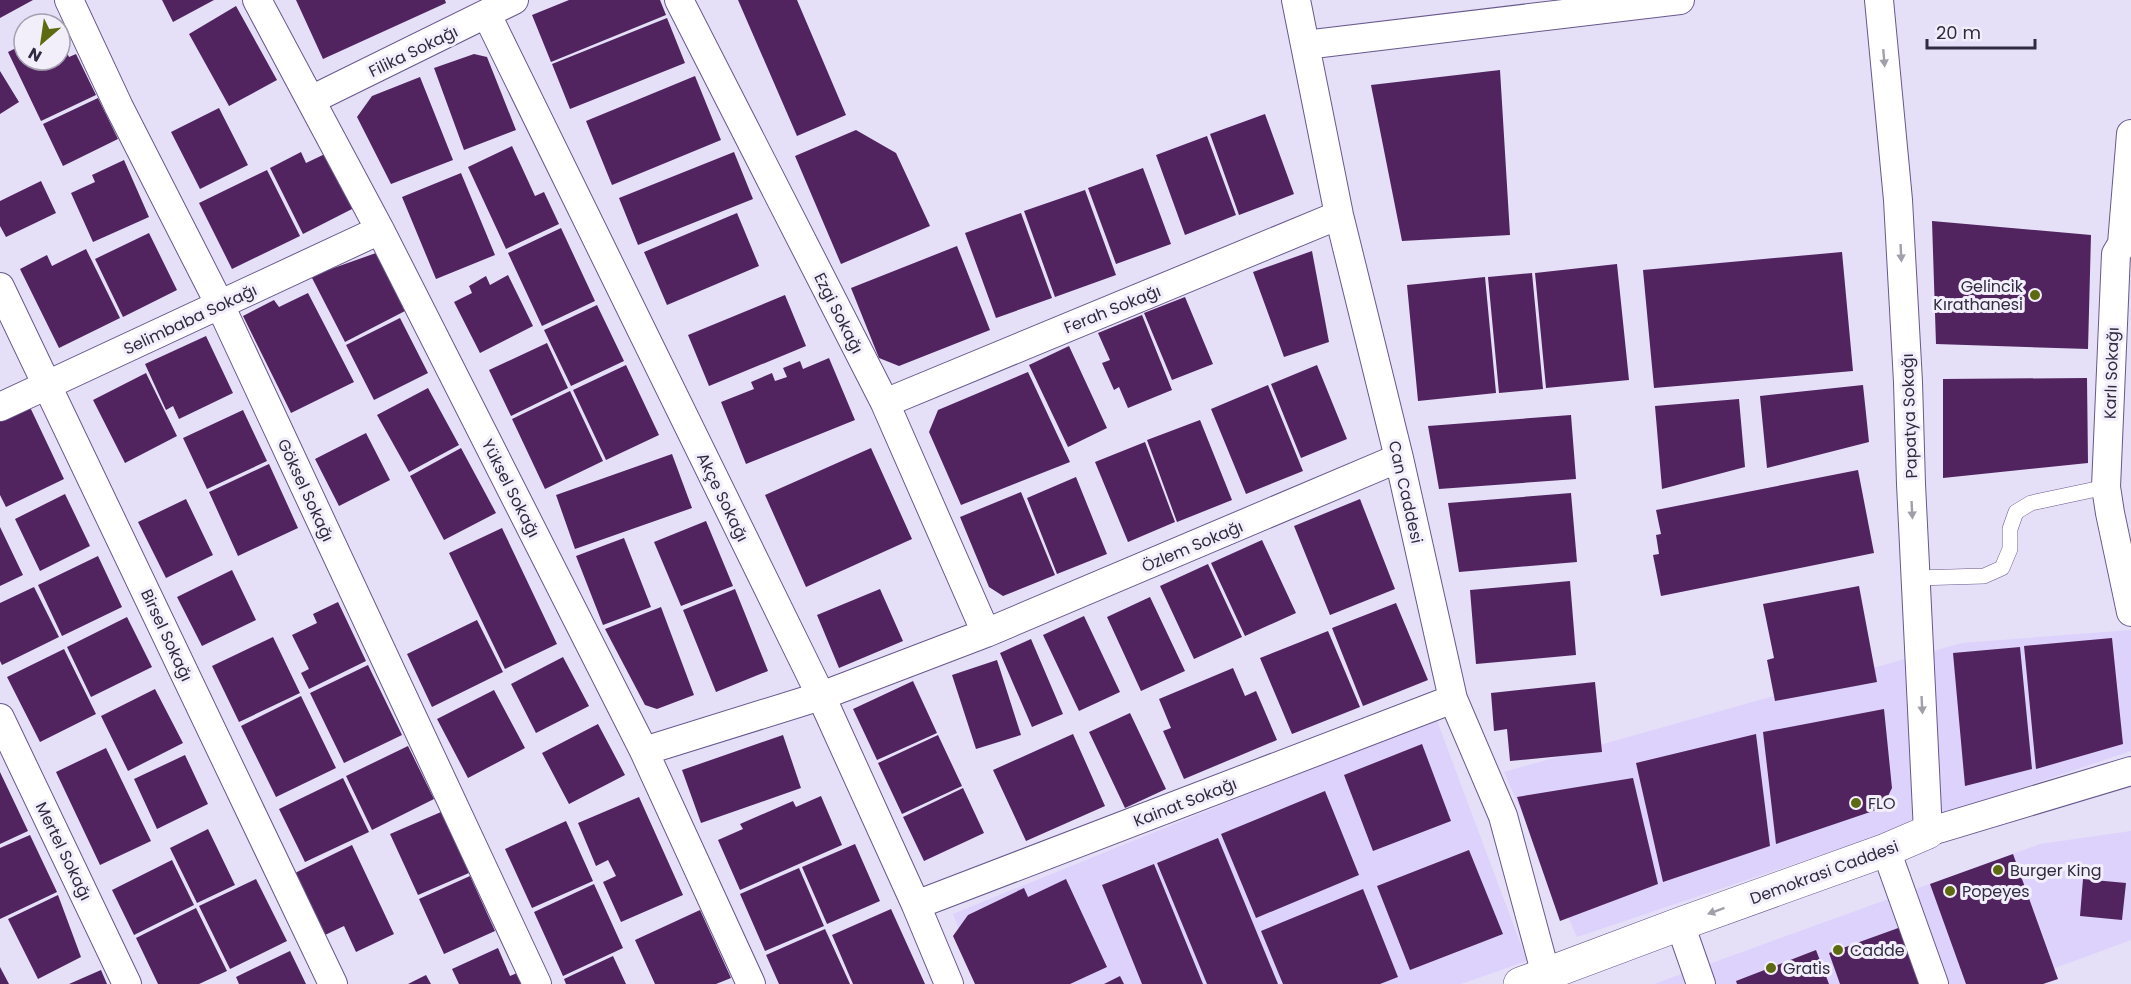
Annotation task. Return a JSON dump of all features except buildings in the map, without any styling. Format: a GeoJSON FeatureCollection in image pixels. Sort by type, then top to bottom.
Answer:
{"type":"FeatureCollection","features":[{"type":"Feature","properties":{"kind":"street","name":"Göksel Sokağı"},"geometry":{"type":"LineString","coordinates":[[69,0],[119,107],[220,305],[537,984]]}},
{"type":"Feature","properties":{"kind":"street","name":"Yüksel Sokağı"},"geometry":{"type":"LineString","coordinates":[[257,0],[380,230],[644,751],[751,984]]}},
{"type":"Feature","properties":{"kind":"street","name":"Filika Sokağı"},"geometry":{"type":"LineString","coordinates":[[311,100],[514,0]]}},
{"type":"Feature","properties":{"kind":"street","name":"Ezgi Sokağı"},"geometry":{"type":"LineString","coordinates":[[679,0],[885,403],[986,633]]}},
{"type":"Feature","properties":{"kind":"street","name":"Can Caddesi"},"geometry":{"type":"LineString","coordinates":[[1296,0],[1339,215],[1399,458],[1454,699],[1503,816],[1533,979]]}},
{"type":"Feature","properties":{"kind":"street"},"geometry":{"type":"LineString","coordinates":[[1305,45],[1680,0]]}},
{"type":"Feature","properties":{"kind":"street","name":"Papatya Sokağı"},"geometry":{"type":"LineString","coordinates":[[1879,0],[1898,211],[1928,832]]}},
{"type":"Feature","properties":{"kind":"street","name":"Akçe Sokağı"},"geometry":{"type":"LineString","coordinates":[[487,15],[821,696],[916,905],[949,984]]}},
{"type":"Feature","properties":{"kind":"street","name":"Karlı Sokağı"},"geometry":{"type":"LineString","coordinates":[[2131,134],[2121,244],[2124,253],[2106,487],[2109,513],[2131,612]]}},
{"type":"Feature","properties":{"kind":"street","name":"Ferah Sokağı"},"geometry":{"type":"LineString","coordinates":[[885,403],[1339,215]]}},
{"type":"Feature","properties":{"kind":"street","name":"Selimbaba Sokağı"},"geometry":{"type":"LineString","coordinates":[[0,407],[380,230]]}},
{"type":"Feature","properties":{"kind":"street","name":"Birsel Sokağı"},"geometry":{"type":"LineString","coordinates":[[0,287],[333,984]]}},
{"type":"Feature","properties":{"kind":"street","name":"Özlem Sokağı"},"geometry":{"type":"LineString","coordinates":[[644,751],[821,696],[986,633],[1399,458]]}},
{"type":"Feature","properties":{"kind":"street","name":"Kainat Sokağı"},"geometry":{"type":"LineString","coordinates":[[916,905],[1454,699]]}},
{"type":"Feature","properties":{"kind":"street","name":"Mertel Sokağı"},"geometry":{"type":"LineString","coordinates":[[0,718],[127,984]]}},
{"type":"Feature","properties":{"kind":"street","name":"Demokrasi Caddesi"},"geometry":{"type":"LineString","coordinates":[[1533,979],[1886,850],[1928,832],[2131,771]]}},
{"type":"Feature","properties":{"kind":"street"},"geometry":{"type":"LineString","coordinates":[[1886,850],[1934,984]]}},
{"type":"Feature","properties":{"kind":"street"},"geometry":{"type":"LineString","coordinates":[[1680,924],[1701,984]]}},
{"type":"Feature","properties":{"kind":"lane"},"geometry":{"type":"LineString","coordinates":[[1916,578],[1984,576],[2002,568],[2010,549],[2010,529],[2016,512],[2031,503],[2106,487]]}},
{"type":"Feature","properties":{"kind":"shaded area"},"geometry":{"type":"Polygon","coordinates":[[[2131,630],[2131,751],[1577,937],[1504,772],[1962,643],[2131,630]]]}},
{"type":"Feature","properties":{"kind":"shaded area"},"geometry":{"type":"Polygon","coordinates":[[[1436,718],[1527,961],[1461,984],[980,984],[953,914],[1436,718]]]}},
{"type":"Feature","properties":{"kind":"shaded area"},"geometry":{"type":"Polygon","coordinates":[[[2131,831],[2131,940],[2012,984],[1654,984],[2040,844],[2131,831]]]}},
{"type":"Feature","properties":{"kind":"place","name":"Gelincik Kırathanesi"},"geometry":{"type":"Point","coordinates":[2035,295]}},
{"type":"Feature","properties":{"kind":"place","name":"FLO"},"geometry":{"type":"Point","coordinates":[1856,803]}},
{"type":"Feature","properties":{"kind":"place","name":"Burger King"},"geometry":{"type":"Point","coordinates":[1998,870]}},
{"type":"Feature","properties":{"kind":"place","name":"Popeyes"},"geometry":{"type":"Point","coordinates":[1950,891]}},
{"type":"Feature","properties":{"kind":"place","name":"Cadde"},"geometry":{"type":"Point","coordinates":[1838,950]}},
{"type":"Feature","properties":{"kind":"place","name":"Gratis"},"geometry":{"type":"Point","coordinates":[1771,968]}}]}
